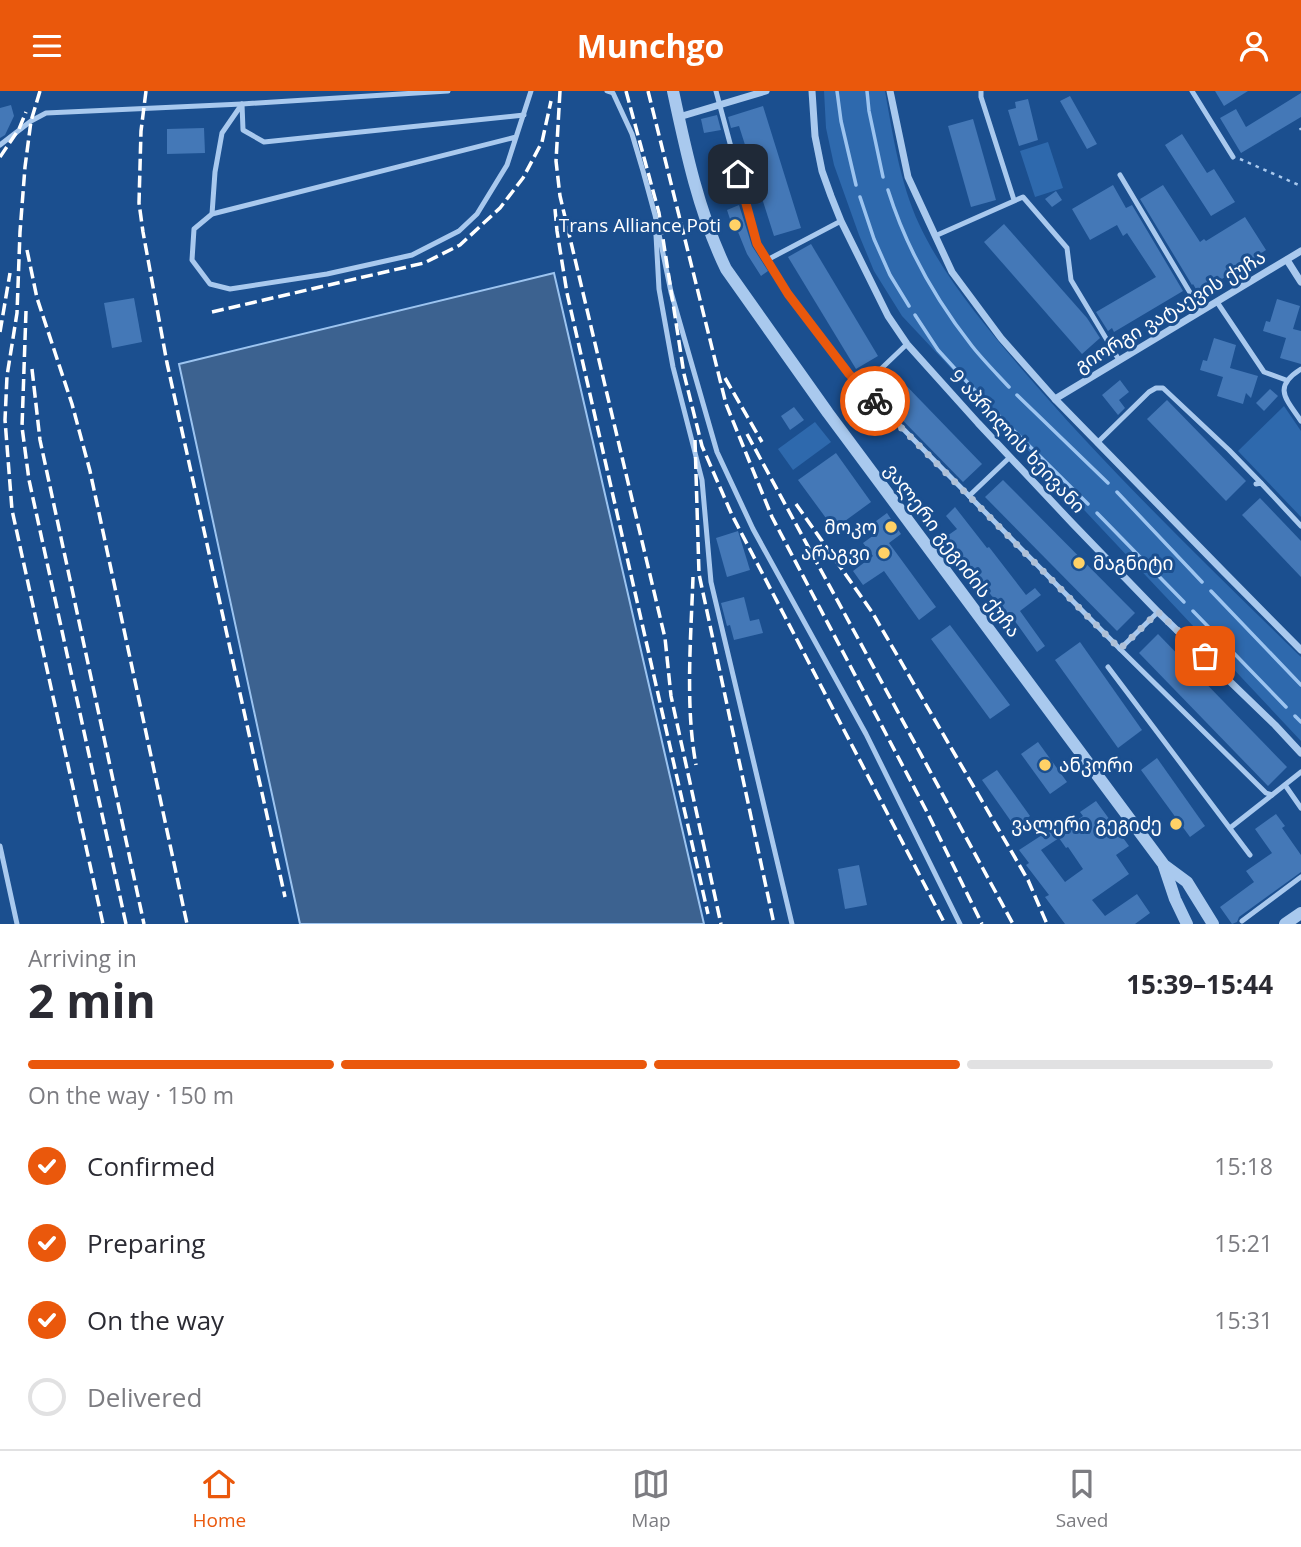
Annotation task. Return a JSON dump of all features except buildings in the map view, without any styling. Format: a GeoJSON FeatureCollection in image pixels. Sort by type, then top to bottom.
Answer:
{"type":"FeatureCollection","features":[{"type":"Feature","properties":{"kind":"street","name":"ვალერი გეგიძის ქუჩა"},"geometry":{"type":"LineString","coordinates":[[673,91],[703,213],[726,269],[836,424],[1164,865],[1187,882],[1213,924]]}},
{"type":"Feature","properties":{"kind":"street"},"geometry":{"type":"LineString","coordinates":[[679,117],[766,91]]}},
{"type":"Feature","properties":{"kind":"street","name":"9 აპრილის ხეივანი"},"geometry":{"type":"LineString","coordinates":[[812,91],[815,136],[822,171],[841,221],[888,316],[907,344],[1158,612],[1301,753]]}},
{"type":"Feature","properties":{"kind":"street"},"geometry":{"type":"LineString","coordinates":[[890,91],[908,177],[952,272],[968,294],[1001,338],[1097,443],[1301,650]]}},
{"type":"Feature","properties":{"kind":"street","name":"გიორგი ვატაევის ქუჩა"},"geometry":{"type":"LineString","coordinates":[[1055,398],[1301,251]]}},
{"type":"Feature","properties":{"kind":"street"},"geometry":{"type":"LineString","coordinates":[[1287,260],[1301,282]]}},
{"type":"Feature","properties":{"kind":"street","name":"ვალერი გეგიძის ქუჩა"},"geometry":{"type":"LineString","coordinates":[[1164,865],[1186,924]]}},
{"type":"Feature","properties":{"kind":"street"},"geometry":{"type":"LineString","coordinates":[[1285,924],[1301,913]]}},
{"type":"Feature","properties":{"kind":"lane"},"geometry":{"type":"LineString","coordinates":[[0,145],[46,113],[448,91]]}},
{"type":"Feature","properties":{"kind":"lane"},"geometry":{"type":"LineString","coordinates":[[516,137],[212,214],[194,229],[192,260],[210,284],[230,289],[327,274],[412,255],[459,230],[477,213],[507,165],[531,91]]}},
{"type":"Feature","properties":{"kind":"lane"},"geometry":{"type":"LineString","coordinates":[[716,91],[757,244],[788,294],[849,374],[1120,649],[1266,793],[1272,795]]}},
{"type":"Feature","properties":{"kind":"lane"},"geometry":{"type":"LineString","coordinates":[[981,91],[1014,200]]}},
{"type":"Feature","properties":{"kind":"lane"},"geometry":{"type":"LineString","coordinates":[[1192,91],[1233,156]]}},
{"type":"Feature","properties":{"kind":"lane"},"geometry":{"type":"LineString","coordinates":[[610,92],[632,134],[655,215],[671,292],[717,451],[753,529],[866,734],[960,924]]}},
{"type":"Feature","properties":{"kind":"lane"},"geometry":{"type":"LineString","coordinates":[[242,104],[243,130],[264,142],[524,115]]}},
{"type":"Feature","properties":{"kind":"lane"},"geometry":{"type":"LineString","coordinates":[[212,214],[215,172],[222,133],[242,104]]}},
{"type":"Feature","properties":{"kind":"lane"},"geometry":{"type":"LineString","coordinates":[[1120,175],[1201,311]]}},
{"type":"Feature","properties":{"kind":"lane"},"geometry":{"type":"LineString","coordinates":[[936,236],[1023,198],[1067,248],[1071,280],[1119,360]]}},
{"type":"Feature","properties":{"kind":"lane"},"geometry":{"type":"LineString","coordinates":[[655,215],[659,289],[673,367],[702,479],[711,582],[792,924]]}},
{"type":"Feature","properties":{"kind":"lane"},"geometry":{"type":"LineString","coordinates":[[767,260],[841,221]]}},
{"type":"Feature","properties":{"kind":"lane"},"geometry":{"type":"LineString","coordinates":[[1217,302],[1264,372],[1286,380]]}},
{"type":"Feature","properties":{"kind":"lane"},"geometry":{"type":"LineString","coordinates":[[862,387],[907,344]]}},
{"type":"Feature","properties":{"kind":"lane"},"geometry":{"type":"LineString","coordinates":[[1301,369],[1286,380],[1284,385],[1285,397],[1301,421]]}},
{"type":"Feature","properties":{"kind":"lane"},"geometry":{"type":"LineString","coordinates":[[1097,443],[1149,392],[1163,388],[1229,450],[1258,484],[1301,526]]}},
{"type":"Feature","properties":{"kind":"lane"},"geometry":{"type":"LineString","coordinates":[[970,496],[1010,457]]}},
{"type":"Feature","properties":{"kind":"lane"},"geometry":{"type":"LineString","coordinates":[[1120,649],[1158,612]]}},
{"type":"Feature","properties":{"kind":"lane"},"geometry":{"type":"LineString","coordinates":[[1108,667],[1250,855]]}},
{"type":"Feature","properties":{"kind":"lane"},"geometry":{"type":"LineString","coordinates":[[1230,828],[1301,772]]}},
{"type":"Feature","properties":{"kind":"lane"},"geometry":{"type":"LineString","coordinates":[[1285,785],[1301,808]]}},
{"type":"Feature","properties":{"kind":"lane"},"geometry":{"type":"LineString","coordinates":[[0,846],[17,924]]}},
{"type":"Feature","properties":{"kind":"lane"},"geometry":{"type":"LineString","coordinates":[[1242,921],[1301,877]]}},
{"type":"Feature","properties":{"kind":"path"},"geometry":{"type":"LineString","coordinates":[[1233,156],[1301,186]]}},
{"type":"Feature","properties":{"kind":"shaded area"},"geometry":{"type":"Polygon","coordinates":[[[824,91],[885,91],[898,159],[912,208],[940,263],[965,299],[1020,367],[1087,442],[1301,657],[1301,741],[902,316],[874,271],[834,165],[826,128],[824,91]]]}},
{"type":"Feature","properties":{"kind":"shaded area"},"geometry":{"type":"Polygon","coordinates":[[[1048,142],[1063,188],[1035,197],[1020,151],[1048,142]]]}},
{"type":"Feature","properties":{"kind":"shaded area"},"geometry":{"type":"Polygon","coordinates":[[[554,273],[704,924],[300,924],[179,364],[554,273]]]}},
{"type":"Feature","properties":{"kind":"shaded area"},"geometry":{"type":"Polygon","coordinates":[[[1284,406],[1301,431],[1301,517],[1238,451],[1284,406]]]}},
{"type":"Feature","properties":{"kind":"shaded area"},"geometry":{"type":"Polygon","coordinates":[[[815,422],[831,442],[793,470],[778,449],[815,422]]]}},
{"type":"Feature","properties":{"kind":"waterway"},"geometry":{"type":"LineString","coordinates":[[837,91],[856,185]]}},
{"type":"Feature","properties":{"kind":"waterway"},"geometry":{"type":"LineString","coordinates":[[867,91],[883,177]]}},
{"type":"Feature","properties":{"kind":"waterway"},"geometry":{"type":"LineString","coordinates":[[888,190],[913,252],[934,291],[972,346],[1009,387]]}},
{"type":"Feature","properties":{"kind":"waterway"},"geometry":{"type":"LineString","coordinates":[[860,197],[890,275],[909,306]]}},
{"type":"Feature","properties":{"kind":"waterway"},"geometry":{"type":"LineString","coordinates":[[915,315],[938,350],[988,405]]}},
{"type":"Feature","properties":{"kind":"waterway"},"geometry":{"type":"LineString","coordinates":[[1017,395],[1108,483]]}},
{"type":"Feature","properties":{"kind":"waterway"},"geometry":{"type":"LineString","coordinates":[[997,414],[1088,504]]}},
{"type":"Feature","properties":{"kind":"waterway"},"geometry":{"type":"LineString","coordinates":[[1117,492],[1202,582]]}},
{"type":"Feature","properties":{"kind":"waterway"},"geometry":{"type":"LineString","coordinates":[[1097,513],[1184,602]]}},
{"type":"Feature","properties":{"kind":"waterway"},"geometry":{"type":"LineString","coordinates":[[1211,591],[1301,685]]}},
{"type":"Feature","properties":{"kind":"waterway"},"geometry":{"type":"LineString","coordinates":[[1193,611],[1286,707]]}},
{"type":"Feature","properties":{"kind":"waterway"},"geometry":{"type":"LineString","coordinates":[[1295,716],[1301,722]]}},
{"type":"Feature","properties":{"kind":"railway"},"geometry":{"type":"LineString","coordinates":[[40,91],[31,121],[25,167],[17,313],[7,376],[5,420],[12,510],[103,924]]}},
{"type":"Feature","properties":{"kind":"railway"},"geometry":{"type":"LineString","coordinates":[[146,91],[141,131],[139,203],[143,232],[167,363],[285,897]]}},
{"type":"Feature","properties":{"kind":"railway"},"geometry":{"type":"LineString","coordinates":[[560,91],[556,161],[560,196],[665,638],[671,696],[721,924]]}},
{"type":"Feature","properties":{"kind":"railway"},"geometry":{"type":"LineString","coordinates":[[626,91],[659,213],[684,374],[702,446],[732,515],[945,924]]}},
{"type":"Feature","properties":{"kind":"railway"},"geometry":{"type":"LineString","coordinates":[[648,91],[726,404],[772,517],[927,812],[982,924]]}},
{"type":"Feature","properties":{"kind":"railway"},"geometry":{"type":"LineString","coordinates":[[212,312],[424,263],[460,245],[500,208],[523,178],[542,142],[551,101]]}},
{"type":"Feature","properties":{"kind":"railway"},"geometry":{"type":"LineString","coordinates":[[0,157],[19,129],[26,112]]}},
{"type":"Feature","properties":{"kind":"railway"},"geometry":{"type":"LineString","coordinates":[[555,209],[567,293],[708,914]]}},
{"type":"Feature","properties":{"kind":"railway"},"geometry":{"type":"LineString","coordinates":[[27,250],[37,298],[72,404],[90,471],[187,924]]}},
{"type":"Feature","properties":{"kind":"railway"},"geometry":{"type":"LineString","coordinates":[[0,332],[10,273]]}},
{"type":"Feature","properties":{"kind":"railway"},"geometry":{"type":"LineString","coordinates":[[26,311],[22,427],[29,480],[126,924]]}},
{"type":"Feature","properties":{"kind":"railway"},"geometry":{"type":"LineString","coordinates":[[32,369],[40,440],[144,924]]}},
{"type":"Feature","properties":{"kind":"railway"},"geometry":{"type":"LineString","coordinates":[[725,378],[762,442]]}},
{"type":"Feature","properties":{"kind":"railway"},"geometry":{"type":"LineString","coordinates":[[747,434],[1013,924]]}},
{"type":"Feature","properties":{"kind":"railway"},"geometry":{"type":"LineString","coordinates":[[695,440],[699,574],[774,924]]}},
{"type":"Feature","properties":{"kind":"railway"},"geometry":{"type":"LineString","coordinates":[[796,504],[872,612],[1028,880],[1047,924]]}},
{"type":"Feature","properties":{"kind":"railway"},"geometry":{"type":"LineString","coordinates":[[693,577],[690,695],[696,765]]}},
{"type":"Feature","properties":{"kind":"way so far"},"geometry":{"type":"LineString","coordinates":[[875,401],[1120,649],[1158,612],[1205,656]]}},
{"type":"Feature","properties":{"kind":"place","name":"Trans Alliance Poti"},"geometry":{"type":"Point","coordinates":[735,225]}},
{"type":"Feature","properties":{"kind":"place","name":"მოკო"},"geometry":{"type":"Point","coordinates":[891,527]}},
{"type":"Feature","properties":{"kind":"place","name":"არაგვი"},"geometry":{"type":"Point","coordinates":[884,553]}},
{"type":"Feature","properties":{"kind":"place","name":"მაგნიტი"},"geometry":{"type":"Point","coordinates":[1079,563]}},
{"type":"Feature","properties":{"kind":"place","name":"ანკორი"},"geometry":{"type":"Point","coordinates":[1045,765]}},
{"type":"Feature","properties":{"kind":"place","name":"ვალერი გეგიძე"},"geometry":{"type":"Point","coordinates":[1176,824]}},
{"type":"Feature","properties":{"kind":"route"},"geometry":{"type":"LineString","coordinates":[[738,174],[757,244],[788,294],[849,374],[875,401]]}}]}
